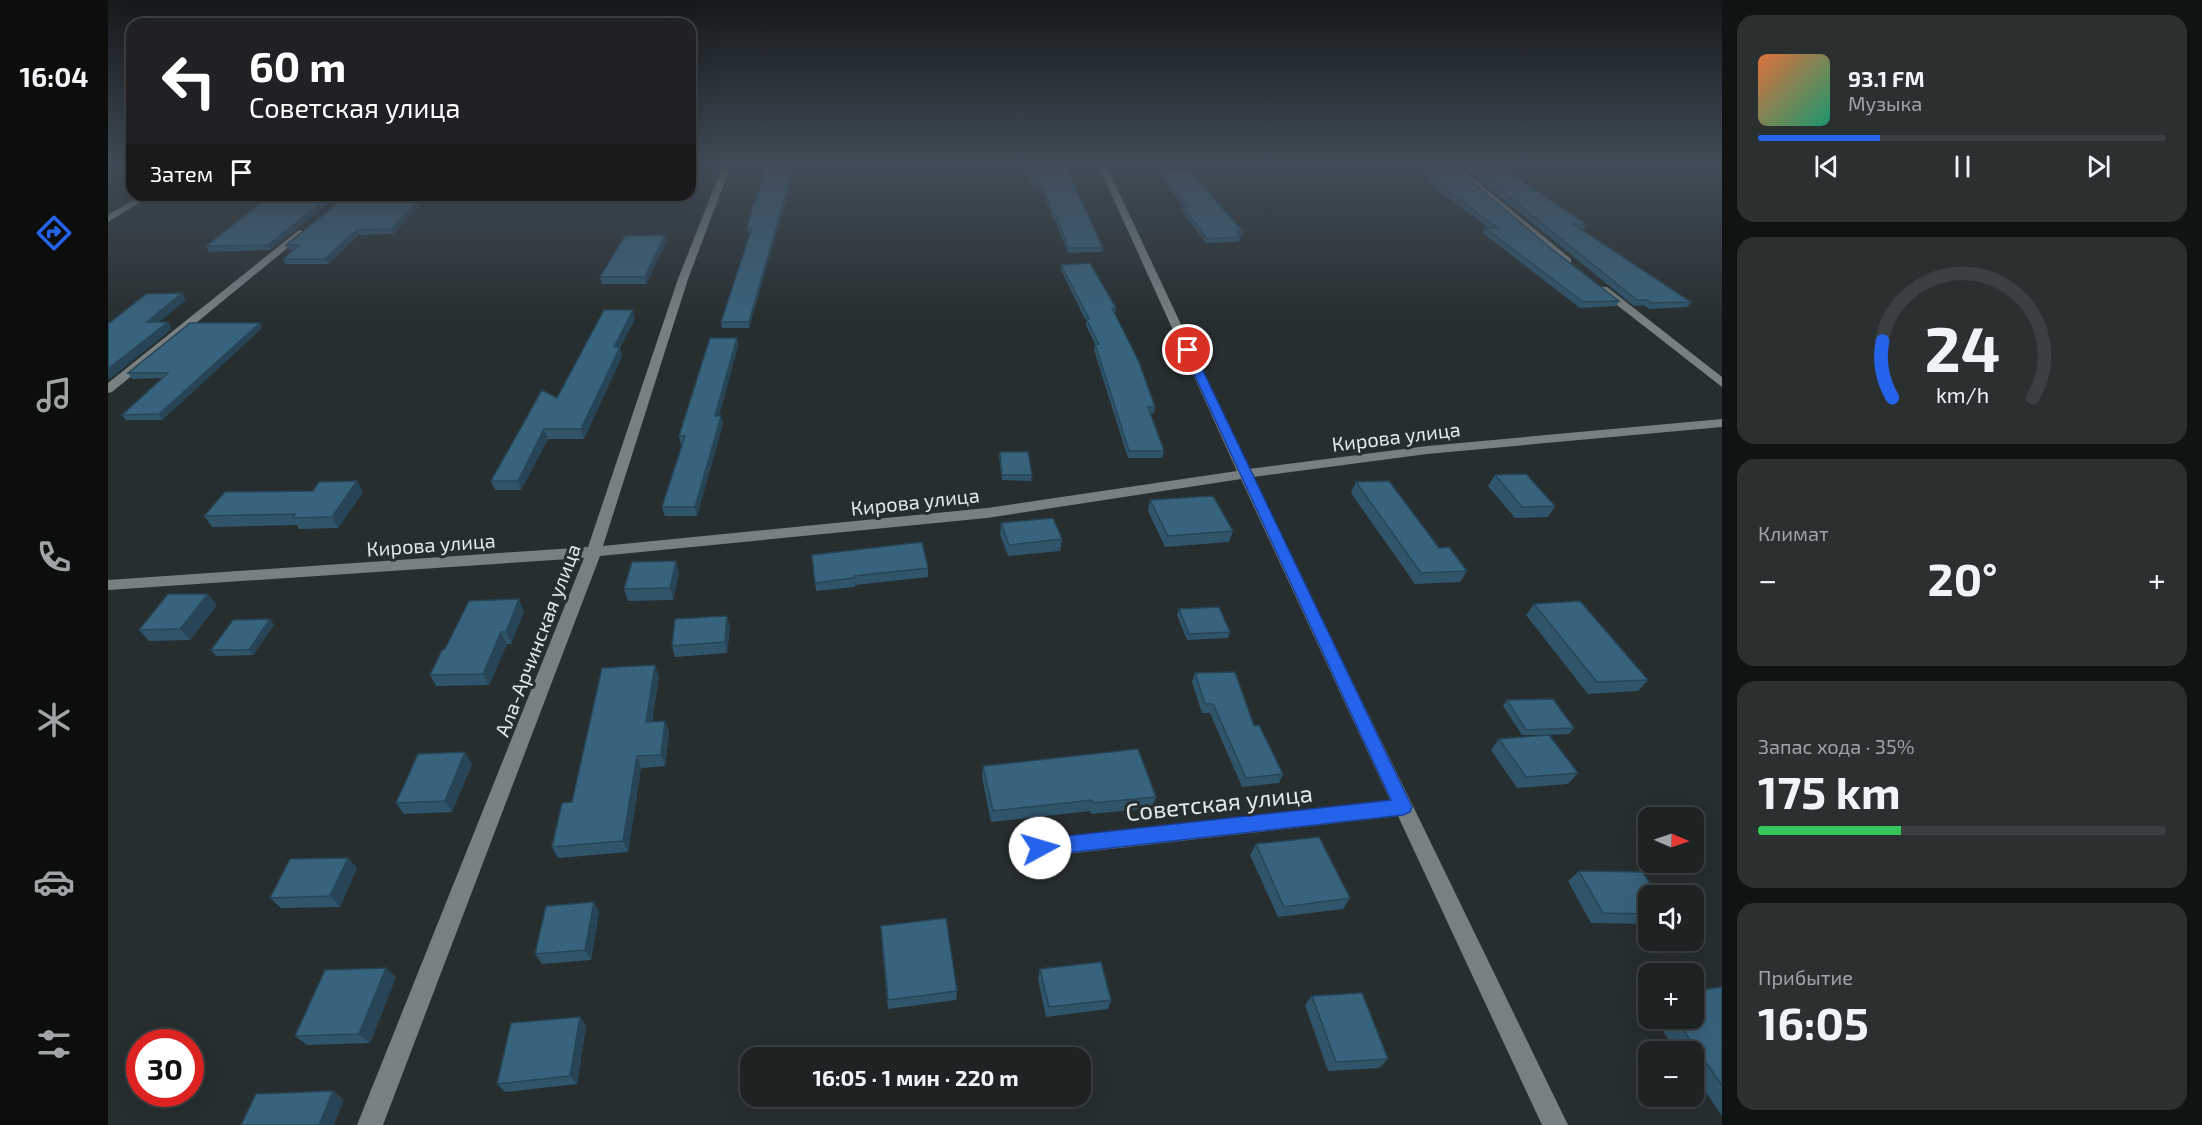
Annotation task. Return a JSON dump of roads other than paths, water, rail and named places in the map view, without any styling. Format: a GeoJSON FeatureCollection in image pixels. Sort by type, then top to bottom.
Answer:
{"type":"FeatureCollection","features":[{"type":"Feature","properties":{"kind":"street","name":"Ала-Арчинская улица"},"geometry":{"type":"LineString","coordinates":[[370,1125],[594,552],[683,279],[707,218]]}},
{"type":"Feature","properties":{"kind":"street"},"geometry":{"type":"LineString","coordinates":[[1126,218],[1245,474],[1555,1125]]}},
{"type":"Feature","properties":{"kind":"street"},"geometry":{"type":"LineString","coordinates":[[1515,218],[1574,266]]}},
{"type":"Feature","properties":{"kind":"street"},"geometry":{"type":"LineString","coordinates":[[108,389],[311,225]]}},
{"type":"Feature","properties":{"kind":"street"},"geometry":{"type":"LineString","coordinates":[[1592,280],[1722,383]]}},
{"type":"Feature","properties":{"kind":"street","name":"Кирова улица"},"geometry":{"type":"LineString","coordinates":[[108,585],[594,552],[987,513],[1245,474],[1427,450],[1722,423]]}},
{"type":"Feature","properties":{"kind":"street","name":"Советская улица"},"geometry":{"type":"LineString","coordinates":[[1040,848],[1403,807]]}}]}
